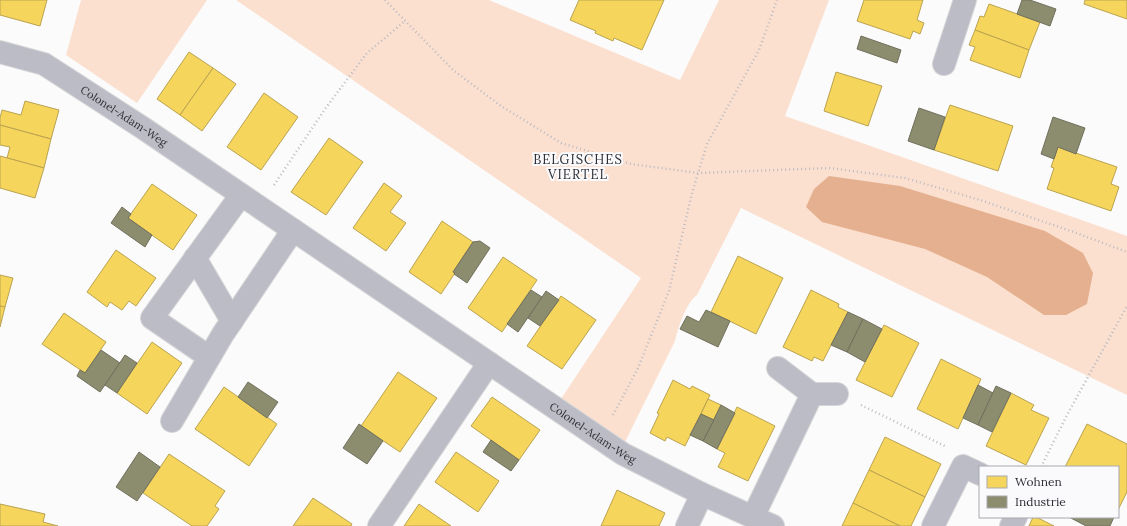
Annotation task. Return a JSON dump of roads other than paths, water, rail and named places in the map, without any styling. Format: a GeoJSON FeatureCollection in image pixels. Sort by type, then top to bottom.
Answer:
{"type":"FeatureCollection","features":[{"type":"Feature","properties":{"kind":"street"},"geometry":{"type":"LineString","coordinates":[[944,64],[965,0]]}},
{"type":"Feature","properties":{"kind":"street","name":"Colonel-Adam-Weg"},"geometry":{"type":"LineString","coordinates":[[0,52],[44,64],[143,128],[623,454],[702,494],[773,526]]}},
{"type":"Feature","properties":{"kind":"street"},"geometry":{"type":"LineString","coordinates":[[209,357],[152,318],[241,195]]}},
{"type":"Feature","properties":{"kind":"street"},"geometry":{"type":"LineString","coordinates":[[172,420],[209,357],[293,230]]}},
{"type":"Feature","properties":{"kind":"street"},"geometry":{"type":"LineString","coordinates":[[195,258],[232,321]]}},
{"type":"Feature","properties":{"kind":"street"},"geometry":{"type":"LineString","coordinates":[[379,526],[489,363]]}},
{"type":"Feature","properties":{"kind":"street"},"geometry":{"type":"LineString","coordinates":[[778,368],[812,394],[837,394]]}},
{"type":"Feature","properties":{"kind":"street"},"geometry":{"type":"LineString","coordinates":[[753,517],[812,394]]}},
{"type":"Feature","properties":{"kind":"street"},"geometry":{"type":"LineString","coordinates":[[933,526],[972,470]]}},
{"type":"Feature","properties":{"kind":"street"},"geometry":{"type":"LineString","coordinates":[[687,526],[702,494]]}},
{"type":"Feature","properties":{"kind":"district","name":"BELGISCHES VIERTEL"},"geometry":{"type":"Point","coordinates":[578,166]}}]}
